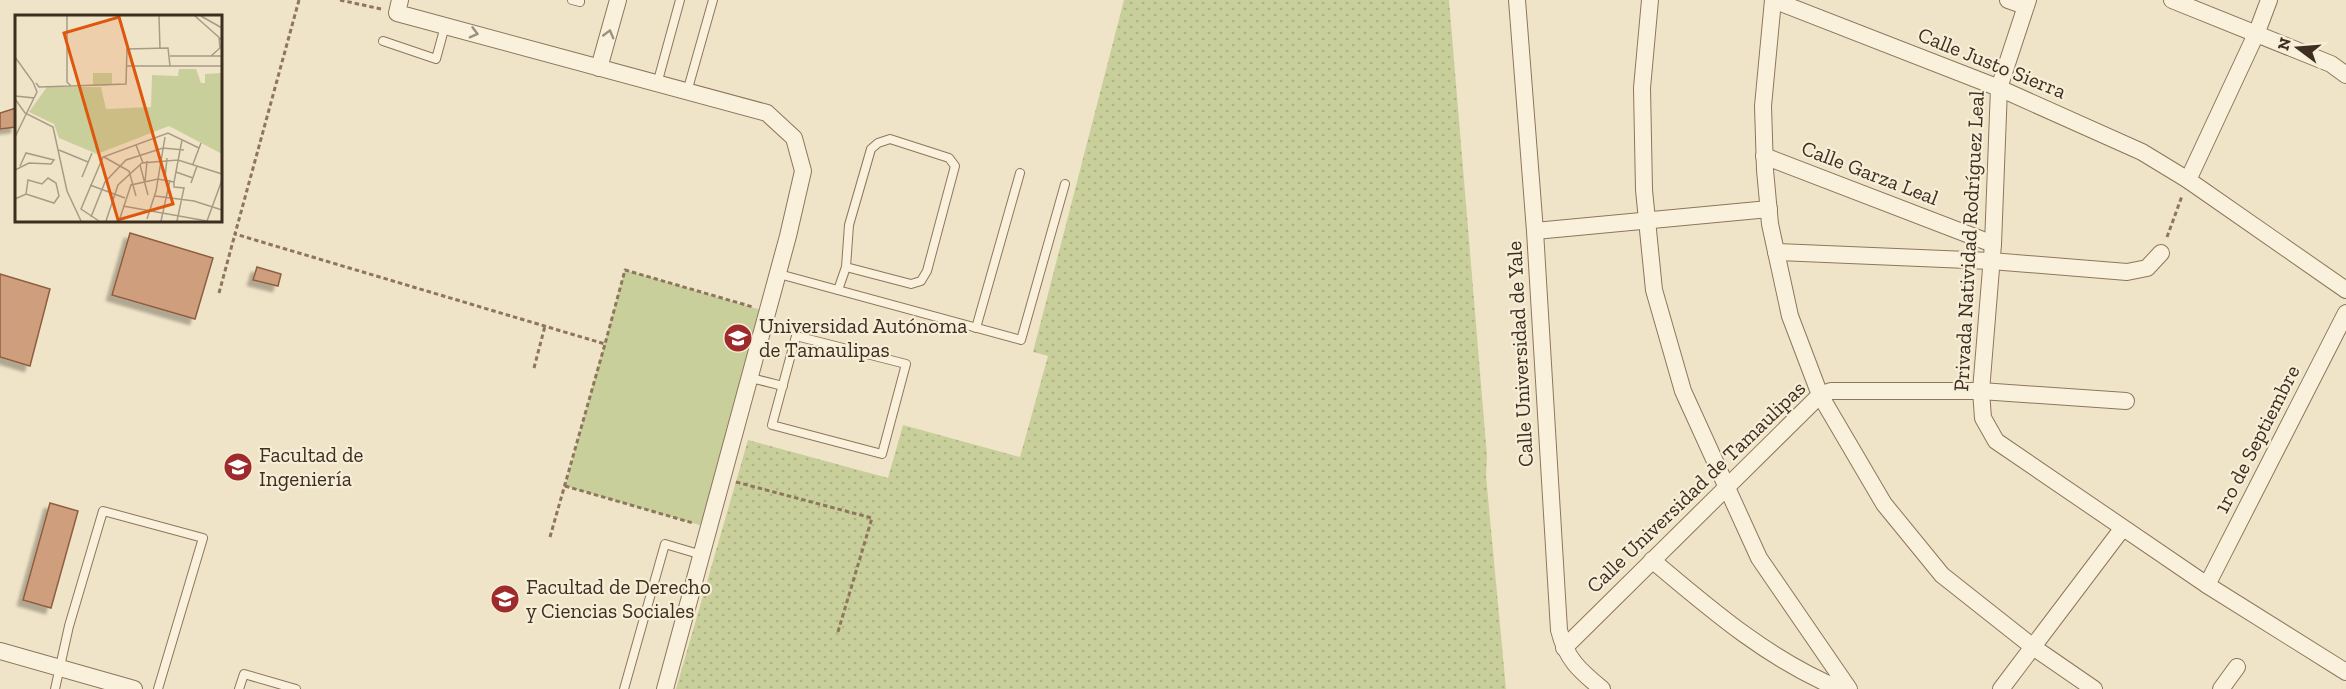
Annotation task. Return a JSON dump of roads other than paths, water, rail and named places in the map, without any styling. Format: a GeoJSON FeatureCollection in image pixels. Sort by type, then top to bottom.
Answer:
{"type":"FeatureCollection","features":[{"type":"Feature","properties":{"kind":"street"},"geometry":{"type":"LineString","coordinates":[[599,68],[618,0]]}},
{"type":"Feature","properties":{"kind":"street","name":"Calle Universidad de Yale"},"geometry":{"type":"LineString","coordinates":[[1517,0],[1535,231],[1559,630],[1564,648],[1579,670],[1602,689]]}},
{"type":"Feature","properties":{"kind":"street"},"geometry":{"type":"LineString","coordinates":[[1650,0],[1642,88],[1644,190],[1654,290],[1683,391],[1759,558],[1849,689]]}},
{"type":"Feature","properties":{"kind":"street"},"geometry":{"type":"LineString","coordinates":[[1773,0],[1763,106],[1764,156],[1769,209],[1790,316],[1820,395],[1884,504],[1942,575],[2033,647],[2094,689]]}},
{"type":"Feature","properties":{"kind":"street","name":"Calle Justo Sierra"},"geometry":{"type":"LineString","coordinates":[[1773,0],[1999,88],[2142,153],[2188,180],[2346,290]]}},
{"type":"Feature","properties":{"kind":"street"},"geometry":{"type":"LineString","coordinates":[[2008,0],[2026,3]]}},
{"type":"Feature","properties":{"kind":"street"},"geometry":{"type":"LineString","coordinates":[[2172,0],[2257,32],[2331,64],[2346,75]]}},
{"type":"Feature","properties":{"kind":"street"},"geometry":{"type":"LineString","coordinates":[[2188,180],[2257,32],[2269,0]]}},
{"type":"Feature","properties":{"kind":"street","name":"Privada Natividad Rodríguez Leal"},"geometry":{"type":"LineString","coordinates":[[2026,3],[1999,88],[1993,253],[1981,391],[1983,418],[1996,441],[2122,529],[2346,672]]}},
{"type":"Feature","properties":{"kind":"street"},"geometry":{"type":"LineString","coordinates":[[399,6],[446,26],[767,113],[794,138],[803,171],[779,274],[666,689]]}},
{"type":"Feature","properties":{"kind":"street","name":"Calle Garza Leal"},"geometry":{"type":"LineString","coordinates":[[1764,156],[1993,253]]}},
{"type":"Feature","properties":{"kind":"street"},"geometry":{"type":"LineString","coordinates":[[1535,231],[1769,209]]}},
{"type":"Feature","properties":{"kind":"street"},"geometry":{"type":"LineString","coordinates":[[1776,252],[1993,253],[2127,272],[2146,268],[2161,253]]}},
{"type":"Feature","properties":{"kind":"street","name":"1ro de Septiembre"},"geometry":{"type":"LineString","coordinates":[[2207,585],[2346,313]]}},
{"type":"Feature","properties":{"kind":"street","name":"Calle Universidad de Tamaulipas"},"geometry":{"type":"LineString","coordinates":[[1564,648],[1820,395],[1831,391],[1981,391],[2126,401]]}},
{"type":"Feature","properties":{"kind":"street"},"geometry":{"type":"LineString","coordinates":[[2001,689],[2122,529]]}},
{"type":"Feature","properties":{"kind":"street"},"geometry":{"type":"LineString","coordinates":[[1652,560],[1718,615],[1763,648],[1816,679],[1840,689]]}},
{"type":"Feature","properties":{"kind":"street"},"geometry":{"type":"LineString","coordinates":[[0,651],[134,689]]}},
{"type":"Feature","properties":{"kind":"street"},"geometry":{"type":"LineString","coordinates":[[2221,689],[2237,667]]}},
{"type":"Feature","properties":{"kind":"lane"},"geometry":{"type":"LineString","coordinates":[[572,0],[580,2],[580,0]]}},
{"type":"Feature","properties":{"kind":"lane"},"geometry":{"type":"LineString","coordinates":[[657,84],[680,0]]}},
{"type":"Feature","properties":{"kind":"lane"},"geometry":{"type":"LineString","coordinates":[[687,92],[713,0]]}},
{"type":"Feature","properties":{"kind":"lane"},"geometry":{"type":"LineString","coordinates":[[383,41],[436,59],[446,26]]}},
{"type":"Feature","properties":{"kind":"lane"},"geometry":{"type":"LineString","coordinates":[[838,290],[846,267],[849,225],[871,149],[878,143],[890,139],[949,158],[955,166],[927,271],[921,281],[911,284],[846,267]]}},
{"type":"Feature","properties":{"kind":"lane"},"geometry":{"type":"LineString","coordinates":[[976,328],[1020,173]]}},
{"type":"Feature","properties":{"kind":"lane"},"geometry":{"type":"LineString","coordinates":[[779,274],[1021,340],[1065,184]]}},
{"type":"Feature","properties":{"kind":"lane"},"geometry":{"type":"LineString","coordinates":[[796,336],[906,364],[882,454],[772,425],[783,386],[796,336]]}},
{"type":"Feature","properties":{"kind":"lane"},"geometry":{"type":"LineString","coordinates":[[751,378],[783,386]]}},
{"type":"Feature","properties":{"kind":"lane"},"geometry":{"type":"LineString","coordinates":[[55,689],[103,511],[203,538],[159,689]]}},
{"type":"Feature","properties":{"kind":"lane"},"geometry":{"type":"LineString","coordinates":[[624,689],[665,544],[702,555]]}},
{"type":"Feature","properties":{"kind":"lane"},"geometry":{"type":"LineString","coordinates":[[239,689],[244,674],[296,689]]}},
{"type":"Feature","properties":{"kind":"place","name":"Universidad Autónoma de Tamaulipas"},"geometry":{"type":"Point","coordinates":[738,338]}},
{"type":"Feature","properties":{"kind":"place","name":"Facultad de Ingeniería"},"geometry":{"type":"Point","coordinates":[238,467]}},
{"type":"Feature","properties":{"kind":"place","name":"Facultad de Derecho y Ciencias Sociales"},"geometry":{"type":"Point","coordinates":[505,599]}}]}
